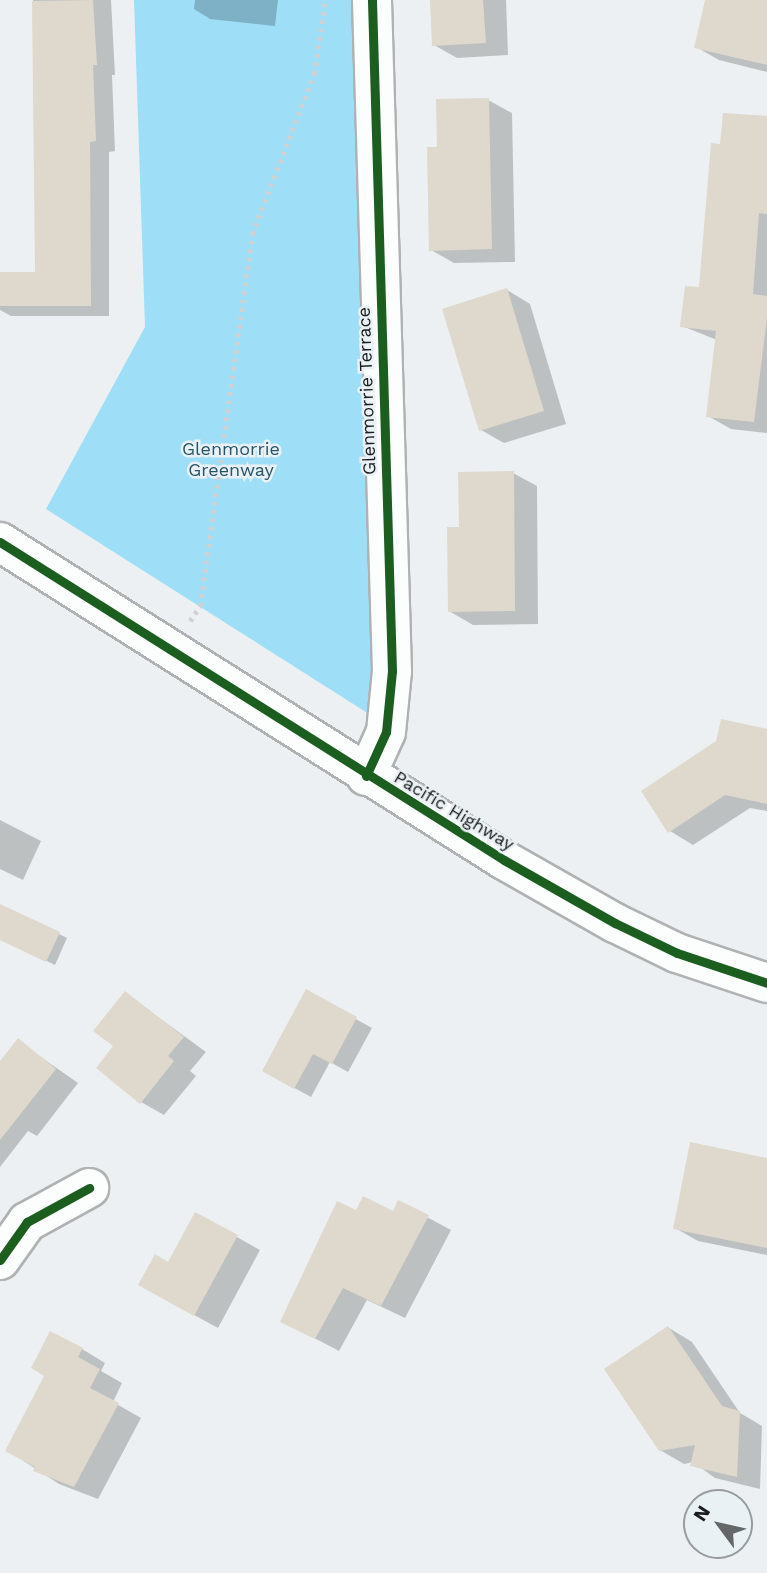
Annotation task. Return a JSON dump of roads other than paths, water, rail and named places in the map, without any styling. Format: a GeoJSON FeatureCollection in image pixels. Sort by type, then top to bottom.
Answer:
{"type":"FeatureCollection","features":[{"type":"Feature","properties":{"kind":"street","name":"Glenmorrie Terrace"},"geometry":{"type":"LineString","coordinates":[[366,776],[386,733],[392,671],[372,0]]}},
{"type":"Feature","properties":{"kind":"street","name":"Pacific Highway"},"geometry":{"type":"LineString","coordinates":[[0,542],[366,776],[615,923],[677,953],[767,983]]}},
{"type":"Feature","properties":{"kind":"street"},"geometry":{"type":"LineString","coordinates":[[0,1260],[27,1222],[89,1188]]}},
{"type":"Feature","properties":{"kind":"park label","name":"Glenmorrie Greenway"},"geometry":{"type":"Point","coordinates":[231,460]}}]}
